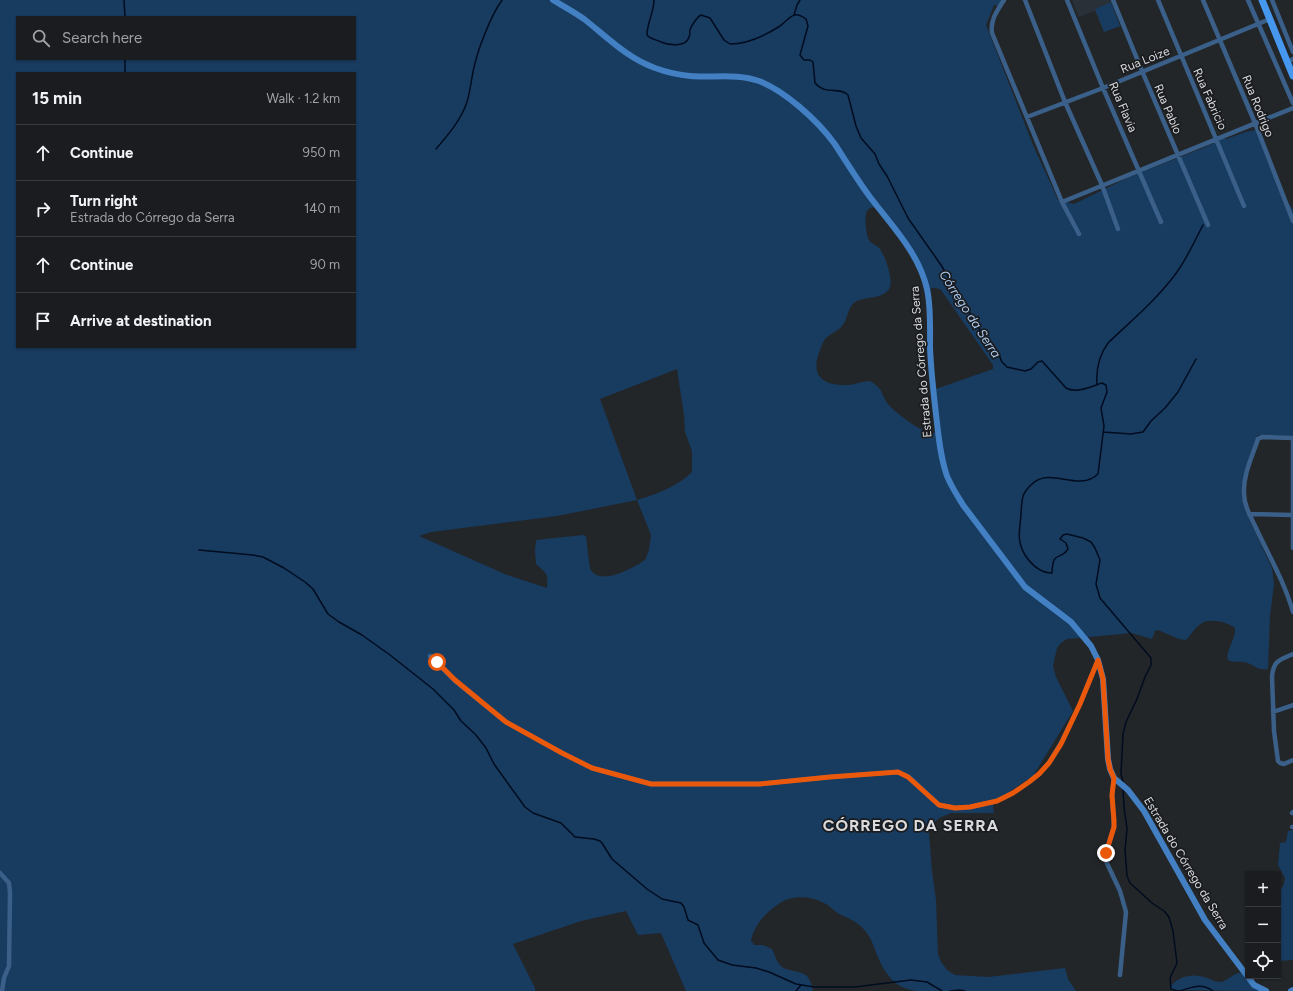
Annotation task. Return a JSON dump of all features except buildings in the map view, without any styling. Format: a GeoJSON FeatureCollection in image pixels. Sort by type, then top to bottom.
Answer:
{"type":"FeatureCollection","features":[{"type":"Feature","properties":{"kind":"main road"},"geometry":{"type":"LineString","coordinates":[[1262,0],[1290,61],[1293,76]]}},
{"type":"Feature","properties":{"kind":"street","name":"Estrada do Córrego da Serra"},"geometry":{"type":"LineString","coordinates":[[553,0],[583,18],[627,54],[654,68],[681,75],[745,77],[759,81],[773,88],[794,102],[826,134],[870,197],[904,242],[919,268],[925,282],[927,292],[931,370],[938,434],[942,460],[948,478],[963,505],[1025,587],[1071,622],[1091,646],[1098,660],[1103,679],[1108,759],[1114,778],[1128,790],[1144,811],[1205,920],[1254,985],[1266,991]]}},
{"type":"Feature","properties":{"kind":"street"},"geometry":{"type":"LineString","coordinates":[[1004,0],[992,19],[992,34],[1062,202],[1078,234]]}},
{"type":"Feature","properties":{"kind":"street"},"geometry":{"type":"LineString","coordinates":[[1025,0],[1065,102],[1102,185],[1118,229]]}},
{"type":"Feature","properties":{"kind":"street","name":"Rua Flavia"},"geometry":{"type":"LineString","coordinates":[[1067,0],[1161,222]]}},
{"type":"Feature","properties":{"kind":"street","name":"Rua Pablo"},"geometry":{"type":"LineString","coordinates":[[1113,0],[1177,155],[1208,225]]}},
{"type":"Feature","properties":{"kind":"street","name":"Rua Fabricio"},"geometry":{"type":"LineString","coordinates":[[1158,0],[1180,56],[1244,206]]}},
{"type":"Feature","properties":{"kind":"street","name":"Rua Rodrigo"},"geometry":{"type":"LineString","coordinates":[[1203,0],[1255,123],[1293,221]]}},
{"type":"Feature","properties":{"kind":"street"},"geometry":{"type":"LineString","coordinates":[[1248,0],[1293,103]]}},
{"type":"Feature","properties":{"kind":"street"},"geometry":{"type":"LineString","coordinates":[[1272,0],[1293,52]]}},
{"type":"Feature","properties":{"kind":"street","name":"Rua Loize"},"geometry":{"type":"LineString","coordinates":[[1027,117],[1103,88],[1270,19]]}},
{"type":"Feature","properties":{"kind":"street"},"geometry":{"type":"LineString","coordinates":[[1062,202],[1293,108]]}},
{"type":"Feature","properties":{"kind":"street"},"geometry":{"type":"LineString","coordinates":[[1293,548],[1293,438],[1262,437],[1258,440],[1244,481],[1244,500],[1273,566],[1284,585],[1293,612]]}},
{"type":"Feature","properties":{"kind":"street"},"geometry":{"type":"LineString","coordinates":[[1249,514],[1293,515]]}},
{"type":"Feature","properties":{"kind":"street"},"geometry":{"type":"LineString","coordinates":[[1293,654],[1277,662],[1273,668],[1272,677],[1275,745],[1278,761],[1280,764],[1284,764],[1293,760]]}},
{"type":"Feature","properties":{"kind":"street"},"geometry":{"type":"LineString","coordinates":[[430,656],[455,680],[506,722],[592,768],[651,784],[760,784],[898,772],[908,777],[939,805],[955,808],[970,807],[997,801],[1013,793],[1039,774],[1049,763],[1061,744],[1080,704],[1098,660]]}},
{"type":"Feature","properties":{"kind":"street"},"geometry":{"type":"LineString","coordinates":[[1273,712],[1293,705]]}},
{"type":"Feature","properties":{"kind":"street"},"geometry":{"type":"LineString","coordinates":[[1114,778],[1112,795],[1114,827],[1105,859],[1120,891],[1126,912],[1120,975]]}},
{"type":"Feature","properties":{"kind":"street"},"geometry":{"type":"LineString","coordinates":[[0,873],[9,883],[10,893],[10,966],[4,978],[2,991]]}},
{"type":"Feature","properties":{"kind":"shaded area"},"geometry":{"type":"Polygon","coordinates":[[[0,0],[1004,0],[998,6],[994,5],[986,25],[1033,145],[1058,200],[1074,204],[1129,177],[1203,148],[1224,138],[1226,139],[1256,130],[1286,199],[1293,210],[1293,436],[1258,435],[1244,475],[1245,510],[1272,568],[1274,584],[1270,616],[1268,669],[1260,669],[1248,663],[1228,660],[1227,657],[1234,637],[1235,628],[1219,621],[1202,623],[1186,640],[1179,639],[1158,630],[1155,631],[1152,639],[1132,633],[1067,639],[1057,648],[1053,666],[1056,677],[1073,711],[1033,776],[994,802],[994,813],[951,813],[939,818],[929,833],[936,900],[938,954],[941,962],[947,970],[955,975],[988,977],[1065,968],[1068,979],[1076,991],[916,991],[905,988],[894,982],[884,970],[870,938],[859,925],[836,912],[826,904],[802,897],[785,900],[770,910],[758,924],[751,940],[754,945],[763,945],[772,949],[778,962],[784,968],[800,972],[807,976],[813,991],[686,991],[661,933],[638,935],[626,911],[581,921],[513,944],[535,988],[535,991],[0,991],[0,0]],[[875,207],[869,209],[866,213],[867,234],[870,241],[881,250],[886,260],[891,283],[890,287],[879,296],[859,300],[852,304],[842,326],[825,339],[817,358],[817,371],[819,376],[828,383],[850,385],[870,381],[881,390],[887,403],[895,411],[926,432],[934,433],[936,432],[933,390],[993,369],[993,365],[941,290],[934,288],[928,291],[904,239],[875,207]],[[677,369],[600,399],[637,500],[667,489],[692,472],[692,451],[685,432],[677,369]],[[637,500],[557,516],[431,532],[419,536],[507,575],[547,588],[546,574],[536,564],[536,540],[583,535],[586,536],[591,570],[595,574],[609,576],[625,571],[645,560],[649,550],[651,535],[637,500]]]}},
{"type":"Feature","properties":{"kind":"shaded area"},"geometry":{"type":"Polygon","coordinates":[[[1072,0],[1110,0],[1120,26],[1104,32],[1095,11],[1079,17],[1072,0]]]}},
{"type":"Feature","properties":{"kind":"shaded area"},"geometry":{"type":"Polygon","coordinates":[[[1111,2],[1120,26],[1104,32],[1095,9],[1111,2]]]}},
{"type":"Feature","properties":{"kind":"shaded area"},"geometry":{"type":"Polygon","coordinates":[[[1293,830],[1293,960],[1281,961],[1281,889],[1285,878],[1278,865],[1280,843],[1286,842],[1288,831],[1293,830]]]}},
{"type":"Feature","properties":{"kind":"shaded area"},"geometry":{"type":"Polygon","coordinates":[[[1238,973],[1241,973],[1245,977],[1245,979],[1248,979],[1261,991],[1171,990],[1170,987],[1178,980],[1192,975],[1202,976],[1216,982],[1224,981],[1238,973]]]}},
{"type":"Feature","properties":{"kind":"waterway"},"geometry":{"type":"LineString","coordinates":[[124,0],[125,16]]}},
{"type":"Feature","properties":{"kind":"waterway"},"geometry":{"type":"LineString","coordinates":[[436,149],[454,127],[464,109],[481,44],[493,15],[502,0]]}},
{"type":"Feature","properties":{"kind":"waterway","name":"Córrego da Serra"},"geometry":{"type":"LineString","coordinates":[[654,0],[647,35],[651,38],[672,45],[681,44],[687,40],[690,36],[692,26],[701,15],[710,18],[724,40],[730,44],[750,41],[763,36],[795,15],[806,19],[808,26],[800,55],[804,60],[810,60],[813,62],[815,83],[824,89],[841,91],[848,95],[856,126],[861,138],[875,154],[908,218],[941,265],[986,340],[999,355],[1002,362],[1007,367],[1025,371],[1031,369],[1038,362],[1042,361],[1066,388],[1070,390],[1084,389],[1102,383],[1106,385],[1107,392],[1101,408],[1104,426],[1098,474],[1090,479],[1082,481],[1048,478],[1039,479],[1032,484],[1023,497],[1019,535],[1020,545],[1027,558],[1033,565],[1048,573],[1052,573],[1055,558],[1065,553],[1068,549],[1066,543],[1060,539],[1063,535],[1067,534],[1083,538],[1091,542],[1100,560],[1096,584],[1100,598],[1151,658],[1151,665],[1126,722],[1123,734],[1121,774],[1123,782]]}},
{"type":"Feature","properties":{"kind":"waterway"},"geometry":{"type":"LineString","coordinates":[[794,15],[800,0]]}},
{"type":"Feature","properties":{"kind":"waterway"},"geometry":{"type":"LineString","coordinates":[[125,60],[125,72]]}},
{"type":"Feature","properties":{"kind":"waterway"},"geometry":{"type":"LineString","coordinates":[[1097,385],[1099,363],[1102,353],[1108,343],[1167,285],[1186,258],[1203,225]]}},
{"type":"Feature","properties":{"kind":"waterway"},"geometry":{"type":"LineString","coordinates":[[1103,432],[1131,434],[1143,432],[1151,421],[1165,408],[1178,392],[1196,359]]}},
{"type":"Feature","properties":{"kind":"waterway"},"geometry":{"type":"LineString","coordinates":[[199,550],[263,557],[284,568],[305,582],[313,589],[328,614],[362,635],[390,655],[433,689],[454,710],[461,721],[476,735],[486,748],[494,764],[525,807],[533,813],[561,823],[575,837],[600,841],[612,859],[647,889],[662,899],[681,903],[684,907],[688,920],[698,925],[704,943],[718,960],[732,965],[756,968],[796,984],[814,987],[855,987],[911,980],[927,982],[942,991]]}},
{"type":"Feature","properties":{"kind":"waterway","name":"Córrego da Serra"},"geometry":{"type":"LineString","coordinates":[[1123,787],[1127,829],[1125,850],[1127,876],[1130,883],[1152,903],[1164,911],[1169,917],[1173,931],[1177,963],[1170,978],[1171,989],[1178,991]]}},
{"type":"Feature","properties":{"kind":"waterway"},"geometry":{"type":"LineString","coordinates":[[796,991],[801,985]]}},
{"type":"Feature","properties":{"kind":"waterway","name":"Córrego da Serra"},"geometry":{"type":"LineString","coordinates":[[1179,991],[1200,986],[1209,988],[1213,991]]}},
{"type":"Feature","properties":{"kind":"waterway"},"geometry":{"type":"LineString","coordinates":[[950,991],[965,991]]}},
{"type":"Feature","properties":{"kind":"district","name":"CÓRREGO DA SERRA"},"geometry":{"type":"Point","coordinates":[911,825]}},
{"type":"Feature","properties":{"kind":"route"},"geometry":{"type":"LineString","coordinates":[[437,662],[496,716],[592,768],[651,784],[760,784],[898,772],[908,777],[939,805],[955,808],[970,807],[997,801],[1013,793],[1039,774],[1049,763],[1061,744],[1080,704],[1098,660],[1103,679],[1108,759],[1114,778],[1112,795],[1114,827],[1106,853]]}}]}
